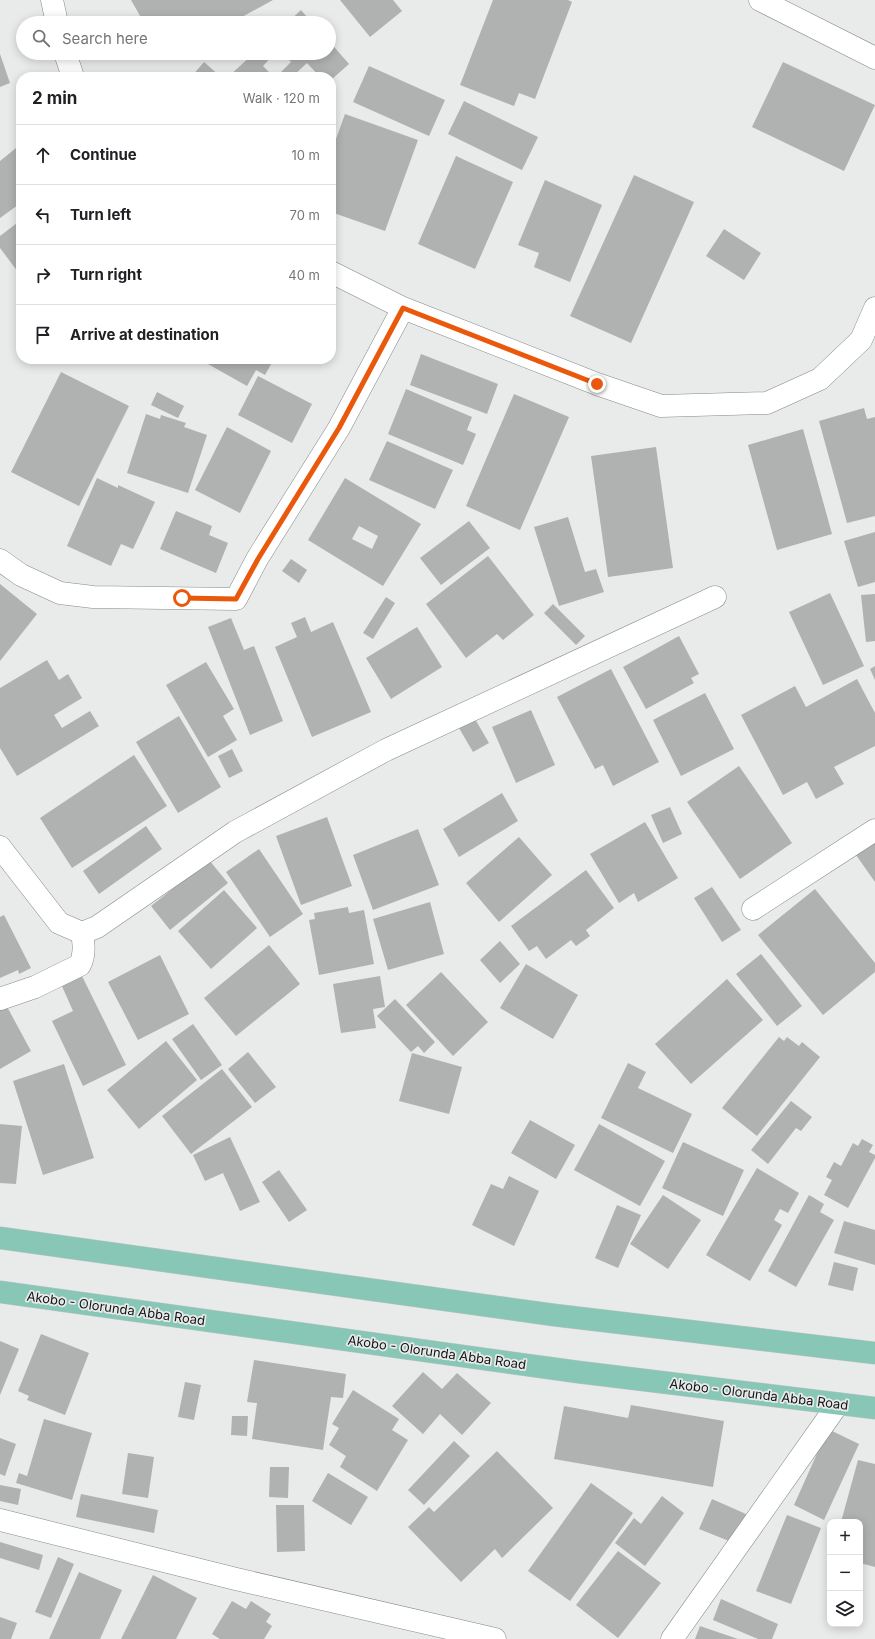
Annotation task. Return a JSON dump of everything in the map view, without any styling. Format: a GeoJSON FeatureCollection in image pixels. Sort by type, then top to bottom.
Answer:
{"type":"FeatureCollection","features":[{"type":"Feature","properties":{"kind":"main road"},"geometry":{"type":"LineString","coordinates":[[0,1238],[554,1315],[875,1353]]}},
{"type":"Feature","properties":{"kind":"main road","name":"Akobo - Olorunda Abba Road"},"geometry":{"type":"LineString","coordinates":[[0,1292],[562,1369],[875,1408]]}},
{"type":"Feature","properties":{"kind":"street"},"geometry":{"type":"LineString","coordinates":[[52,0],[55,16]]}},
{"type":"Feature","properties":{"kind":"street"},"geometry":{"type":"LineString","coordinates":[[760,0],[875,58]]}},
{"type":"Feature","properties":{"kind":"street"},"geometry":{"type":"LineString","coordinates":[[67,60],[71,72]]}},
{"type":"Feature","properties":{"kind":"street"},"geometry":{"type":"LineString","coordinates":[[336,274],[403,308],[597,384],[661,406],[767,403],[820,379],[861,340],[875,308]]}},
{"type":"Feature","properties":{"kind":"street"},"geometry":{"type":"LineString","coordinates":[[0,560],[21,575],[60,594],[93,597],[236,599],[258,559],[339,428],[403,308]]}},
{"type":"Feature","properties":{"kind":"street"},"geometry":{"type":"LineString","coordinates":[[0,847],[58,923],[82,933],[97,927],[235,832],[386,750],[715,597]]}},
{"type":"Feature","properties":{"kind":"street"},"geometry":{"type":"LineString","coordinates":[[753,909],[875,830]]}},
{"type":"Feature","properties":{"kind":"street"},"geometry":{"type":"LineString","coordinates":[[0,999],[35,988],[80,965],[84,957],[82,933]]}},
{"type":"Feature","properties":{"kind":"street"},"geometry":{"type":"LineString","coordinates":[[672,1639],[838,1404]]}},
{"type":"Feature","properties":{"kind":"street"},"geometry":{"type":"LineString","coordinates":[[0,1520],[236,1579],[495,1639]]}},
{"type":"Feature","properties":{"kind":"building"},"geometry":{"type":"Polygon","coordinates":[[[131,0],[273,0],[244,16],[140,16],[131,0]]]}},
{"type":"Feature","properties":{"kind":"building"},"geometry":{"type":"Polygon","coordinates":[[[340,0],[393,0],[402,11],[370,37],[340,0]]]}},
{"type":"Feature","properties":{"kind":"building"},"geometry":{"type":"Polygon","coordinates":[[[493,0],[568,0],[572,2],[535,99],[519,93],[514,106],[460,85],[493,0]]]}},
{"type":"Feature","properties":{"kind":"building"},"geometry":{"type":"Polygon","coordinates":[[[301,10],[306,16],[295,16],[301,10]]]}},
{"type":"Feature","properties":{"kind":"building"},"geometry":{"type":"Polygon","coordinates":[[[336,49],[349,64],[336,76],[336,72],[315,72],[307,63],[297,72],[281,72],[291,62],[289,60],[336,60],[336,49]]]}},
{"type":"Feature","properties":{"kind":"building"},"geometry":{"type":"Polygon","coordinates":[[[0,54],[10,83],[0,87],[0,54]]]}},
{"type":"Feature","properties":{"kind":"building"},"geometry":{"type":"Polygon","coordinates":[[[246,60],[269,60],[263,66],[269,72],[233,72],[246,60]]]}},
{"type":"Feature","properties":{"kind":"building"},"geometry":{"type":"Polygon","coordinates":[[[204,62],[215,72],[195,72],[204,62]]]}},
{"type":"Feature","properties":{"kind":"building"},"geometry":{"type":"Polygon","coordinates":[[[783,62],[875,105],[844,171],[752,127],[783,62]]]}},
{"type":"Feature","properties":{"kind":"building"},"geometry":{"type":"Polygon","coordinates":[[[369,66],[445,100],[429,136],[353,102],[369,66]]]}},
{"type":"Feature","properties":{"kind":"building"},"geometry":{"type":"Polygon","coordinates":[[[464,101],[538,137],[522,170],[448,134],[464,101]]]}},
{"type":"Feature","properties":{"kind":"building"},"geometry":{"type":"Polygon","coordinates":[[[345,114],[418,140],[385,231],[336,214],[336,139],[345,114]]]}},
{"type":"Feature","properties":{"kind":"building"},"geometry":{"type":"Polygon","coordinates":[[[16,148],[16,206],[0,218],[0,161],[16,148]]]}},
{"type":"Feature","properties":{"kind":"building"},"geometry":{"type":"Polygon","coordinates":[[[456,156],[513,182],[475,269],[418,244],[456,156]]]}},
{"type":"Feature","properties":{"kind":"building"},"geometry":{"type":"Polygon","coordinates":[[[634,175],[694,202],[631,343],[570,316],[634,175]]]}},
{"type":"Feature","properties":{"kind":"building"},"geometry":{"type":"Polygon","coordinates":[[[545,180],[602,205],[570,282],[534,267],[539,253],[518,245],[545,180]]]}},
{"type":"Feature","properties":{"kind":"building"},"geometry":{"type":"Polygon","coordinates":[[[16,224],[16,269],[0,248],[0,236],[16,224]]]}},
{"type":"Feature","properties":{"kind":"building"},"geometry":{"type":"Polygon","coordinates":[[[724,229],[761,253],[744,280],[706,256],[724,229]]]}},
{"type":"Feature","properties":{"kind":"building"},"geometry":{"type":"Polygon","coordinates":[[[421,354],[498,384],[487,414],[410,385],[421,354]]]}},
{"type":"Feature","properties":{"kind":"building"},"geometry":{"type":"Polygon","coordinates":[[[208,364],[271,364],[265,375],[256,370],[247,386],[208,364]]]}},
{"type":"Feature","properties":{"kind":"building"},"geometry":{"type":"Polygon","coordinates":[[[61,372],[129,406],[79,506],[11,472],[61,372]]]}},
{"type":"Feature","properties":{"kind":"building"},"geometry":{"type":"Polygon","coordinates":[[[258,376],[312,404],[292,443],[238,415],[258,376]]]}},
{"type":"Feature","properties":{"kind":"building"},"geometry":{"type":"Polygon","coordinates":[[[406,389],[472,417],[467,430],[476,434],[463,465],[388,434],[406,389]]]}},
{"type":"Feature","properties":{"kind":"building"},"geometry":{"type":"Polygon","coordinates":[[[157,392],[184,406],[178,418],[151,405],[157,392]]]}},
{"type":"Feature","properties":{"kind":"building"},"geometry":{"type":"Polygon","coordinates":[[[514,394],[569,417],[520,530],[466,506],[514,394]]]}},
{"type":"Feature","properties":{"kind":"building"},"geometry":{"type":"Polygon","coordinates":[[[864,408],[867,419],[875,417],[875,516],[847,523],[819,421],[864,408]]]}},
{"type":"Feature","properties":{"kind":"building"},"geometry":{"type":"Polygon","coordinates":[[[146,414],[160,419],[161,415],[186,423],[184,427],[207,435],[188,493],[127,473],[146,414]]]}},
{"type":"Feature","properties":{"kind":"building"},"geometry":{"type":"Polygon","coordinates":[[[227,427],[271,451],[240,513],[195,490],[227,427]]]}},
{"type":"Feature","properties":{"kind":"building"},"geometry":{"type":"Polygon","coordinates":[[[803,429],[832,534],[777,550],[748,445],[803,429]]]}},
{"type":"Feature","properties":{"kind":"building"},"geometry":{"type":"Polygon","coordinates":[[[387,441],[453,470],[435,509],[369,480],[387,441]]]}},
{"type":"Feature","properties":{"kind":"building"},"geometry":{"type":"Polygon","coordinates":[[[656,447],[673,568],[608,577],[591,456],[656,447]]]}},
{"type":"Feature","properties":{"kind":"building"},"geometry":{"type":"Polygon","coordinates":[[[97,478],[118,488],[118,485],[155,502],[133,549],[121,544],[111,566],[67,546],[97,478]]]}},
{"type":"Feature","properties":{"kind":"building"},"geometry":{"type":"Polygon","coordinates":[[[345,478],[421,524],[383,586],[308,540],[345,478]],[[359,526],[352,539],[372,549],[378,536],[359,526]]]}},
{"type":"Feature","properties":{"kind":"building"},"geometry":{"type":"Polygon","coordinates":[[[176,511],[212,526],[209,535],[228,543],[216,573],[160,549],[176,511]]]}},
{"type":"Feature","properties":{"kind":"building"},"geometry":{"type":"Polygon","coordinates":[[[568,517],[585,572],[596,569],[604,592],[559,606],[534,527],[568,517]]]}},
{"type":"Feature","properties":{"kind":"building"},"geometry":{"type":"Polygon","coordinates":[[[469,521],[490,548],[441,585],[420,558],[469,521]]]}},
{"type":"Feature","properties":{"kind":"building"},"geometry":{"type":"Polygon","coordinates":[[[875,532],[875,582],[858,587],[844,541],[875,532]]]}},
{"type":"Feature","properties":{"kind":"building"},"geometry":{"type":"Polygon","coordinates":[[[488,556],[534,615],[503,640],[497,634],[466,658],[426,604],[488,556]]]}},
{"type":"Feature","properties":{"kind":"building"},"geometry":{"type":"Polygon","coordinates":[[[291,559],[307,570],[299,583],[282,571],[291,559]]]}},
{"type":"Feature","properties":{"kind":"building"},"geometry":{"type":"Polygon","coordinates":[[[0,584],[37,614],[0,661],[0,584]]]}},
{"type":"Feature","properties":{"kind":"building"},"geometry":{"type":"Polygon","coordinates":[[[830,593],[864,666],[823,685],[789,612],[830,593]]]}},
{"type":"Feature","properties":{"kind":"building"},"geometry":{"type":"Polygon","coordinates":[[[875,594],[875,641],[866,642],[861,595],[875,594]]]}},
{"type":"Feature","properties":{"kind":"building"},"geometry":{"type":"Polygon","coordinates":[[[386,597],[395,603],[373,639],[363,633],[386,597]]]}},
{"type":"Feature","properties":{"kind":"building"},"geometry":{"type":"Polygon","coordinates":[[[553,604],[585,636],[576,645],[544,613],[553,604]]]}},
{"type":"Feature","properties":{"kind":"building"},"geometry":{"type":"Polygon","coordinates":[[[305,617],[311,632],[333,622],[371,712],[312,737],[275,647],[297,637],[291,623],[305,617]]]}},
{"type":"Feature","properties":{"kind":"building"},"geometry":{"type":"Polygon","coordinates":[[[231,618],[244,650],[254,646],[283,721],[250,735],[208,627],[231,618]]]}},
{"type":"Feature","properties":{"kind":"building"},"geometry":{"type":"Polygon","coordinates":[[[417,627],[442,667],[391,699],[366,658],[417,627]]]}},
{"type":"Feature","properties":{"kind":"building"},"geometry":{"type":"Polygon","coordinates":[[[679,636],[699,674],[691,678],[694,683],[646,709],[623,667],[679,636]]]}},
{"type":"Feature","properties":{"kind":"building"},"geometry":{"type":"Polygon","coordinates":[[[47,660],[59,680],[68,674],[82,698],[54,715],[62,728],[90,711],[99,726],[17,776],[0,748],[0,688],[47,660]]]}},
{"type":"Feature","properties":{"kind":"building"},"geometry":{"type":"Polygon","coordinates":[[[206,662],[234,709],[223,716],[237,740],[208,757],[166,685],[206,662]]]}},
{"type":"Feature","properties":{"kind":"building"},"geometry":{"type":"Polygon","coordinates":[[[875,666],[875,680],[870,669],[875,666]]]}},
{"type":"Feature","properties":{"kind":"building"},"geometry":{"type":"Polygon","coordinates":[[[611,669],[659,762],[613,786],[603,765],[595,769],[557,697],[611,669]]]}},
{"type":"Feature","properties":{"kind":"building"},"geometry":{"type":"Polygon","coordinates":[[[857,679],[875,713],[875,746],[834,767],[844,784],[816,799],[807,782],[783,795],[741,715],[795,686],[806,707],[857,679]]]}},
{"type":"Feature","properties":{"kind":"building"},"geometry":{"type":"Polygon","coordinates":[[[705,693],[734,749],[681,776],[653,720],[705,693]]]}},
{"type":"Feature","properties":{"kind":"building"},"geometry":{"type":"Polygon","coordinates":[[[531,710],[555,765],[516,783],[492,727],[531,710]]]}},
{"type":"Feature","properties":{"kind":"building"},"geometry":{"type":"Polygon","coordinates":[[[179,716],[221,787],[178,813],[136,742],[179,716]]]}},
{"type":"Feature","properties":{"kind":"building"},"geometry":{"type":"Polygon","coordinates":[[[475,719],[489,743],[473,752],[459,728],[475,719]]]}},
{"type":"Feature","properties":{"kind":"building"},"geometry":{"type":"Polygon","coordinates":[[[232,749],[243,771],[229,778],[218,756],[232,749]]]}},
{"type":"Feature","properties":{"kind":"building"},"geometry":{"type":"Polygon","coordinates":[[[134,755],[167,806],[72,868],[40,818],[134,755]]]}},
{"type":"Feature","properties":{"kind":"building"},"geometry":{"type":"Polygon","coordinates":[[[739,766],[792,843],[740,879],[687,802],[739,766]]]}},
{"type":"Feature","properties":{"kind":"building"},"geometry":{"type":"Polygon","coordinates":[[[502,793],[518,821],[459,857],[443,829],[502,793]]]}},
{"type":"Feature","properties":{"kind":"building"},"geometry":{"type":"Polygon","coordinates":[[[670,807],[682,834],[663,843],[651,815],[670,807]]]}},
{"type":"Feature","properties":{"kind":"building"},"geometry":{"type":"Polygon","coordinates":[[[327,817],[352,886],[301,905],[276,836],[327,817]]]}},
{"type":"Feature","properties":{"kind":"building"},"geometry":{"type":"Polygon","coordinates":[[[645,822],[678,878],[638,902],[634,893],[619,903],[590,854],[645,822]]]}},
{"type":"Feature","properties":{"kind":"building"},"geometry":{"type":"Polygon","coordinates":[[[146,826],[162,849],[99,894],[83,871],[146,826]]]}},
{"type":"Feature","properties":{"kind":"building"},"geometry":{"type":"Polygon","coordinates":[[[418,829],[439,885],[373,910],[353,855],[418,829]]]}},
{"type":"Feature","properties":{"kind":"building"},"geometry":{"type":"Polygon","coordinates":[[[519,837],[552,875],[499,922],[466,883],[519,837]]]}},
{"type":"Feature","properties":{"kind":"building"},"geometry":{"type":"Polygon","coordinates":[[[875,841],[875,882],[856,855],[875,841]]]}},
{"type":"Feature","properties":{"kind":"building"},"geometry":{"type":"Polygon","coordinates":[[[259,849],[303,914],[270,937],[226,872],[259,849]]]}},
{"type":"Feature","properties":{"kind":"building"},"geometry":{"type":"Polygon","coordinates":[[[209,860],[228,883],[170,930],[151,906],[209,860]]]}},
{"type":"Feature","properties":{"kind":"building"},"geometry":{"type":"Polygon","coordinates":[[[586,870],[614,908],[586,930],[590,936],[576,946],[571,940],[546,959],[537,946],[529,951],[511,926],[586,870]]]}},
{"type":"Feature","properties":{"kind":"building"},"geometry":{"type":"Polygon","coordinates":[[[712,887],[741,930],[722,942],[694,898],[712,887]]]}},
{"type":"Feature","properties":{"kind":"building"},"geometry":{"type":"Polygon","coordinates":[[[815,889],[875,963],[875,972],[823,1015],[758,935],[815,889]]]}},
{"type":"Feature","properties":{"kind":"building"},"geometry":{"type":"Polygon","coordinates":[[[224,890],[257,928],[211,969],[178,931],[224,890]]]}},
{"type":"Feature","properties":{"kind":"building"},"geometry":{"type":"Polygon","coordinates":[[[430,902],[444,954],[388,970],[373,919],[430,902]]]}},
{"type":"Feature","properties":{"kind":"building"},"geometry":{"type":"Polygon","coordinates":[[[348,907],[349,913],[364,910],[374,964],[319,975],[309,920],[315,919],[314,913],[348,907]]]}},
{"type":"Feature","properties":{"kind":"building"},"geometry":{"type":"Polygon","coordinates":[[[4,915],[31,968],[19,974],[18,970],[0,978],[0,917],[4,915]]]}},
{"type":"Feature","properties":{"kind":"building"},"geometry":{"type":"Polygon","coordinates":[[[500,941],[520,964],[500,983],[480,960],[500,941]]]}},
{"type":"Feature","properties":{"kind":"building"},"geometry":{"type":"Polygon","coordinates":[[[269,945],[300,984],[236,1036],[204,998],[269,945]]]}},
{"type":"Feature","properties":{"kind":"building"},"geometry":{"type":"Polygon","coordinates":[[[761,954],[802,1006],[777,1026],[736,974],[761,954]]]}},
{"type":"Feature","properties":{"kind":"building"},"geometry":{"type":"Polygon","coordinates":[[[160,955],[189,1014],[138,1040],[108,982],[160,955]]]}},
{"type":"Feature","properties":{"kind":"building"},"geometry":{"type":"Polygon","coordinates":[[[526,964],[578,995],[553,1039],[500,1008],[526,964]]]}},
{"type":"Feature","properties":{"kind":"building"},"geometry":{"type":"Polygon","coordinates":[[[441,972],[488,1022],[453,1056],[406,1005],[441,972]]]}},
{"type":"Feature","properties":{"kind":"building"},"geometry":{"type":"Polygon","coordinates":[[[81,974],[126,1065],[83,1086],[52,1021],[73,1011],[61,984],[81,974]]]}},
{"type":"Feature","properties":{"kind":"building"},"geometry":{"type":"Polygon","coordinates":[[[380,976],[385,1007],[373,1009],[376,1028],[341,1033],[333,984],[380,976]]]}},
{"type":"Feature","properties":{"kind":"building"},"geometry":{"type":"Polygon","coordinates":[[[727,979],[763,1020],[691,1084],[655,1044],[727,979]]]}},
{"type":"Feature","properties":{"kind":"building"},"geometry":{"type":"Polygon","coordinates":[[[395,999],[435,1042],[424,1053],[418,1046],[411,1052],[377,1016],[395,999]]]}},
{"type":"Feature","properties":{"kind":"building"},"geometry":{"type":"Polygon","coordinates":[[[5,1003],[31,1051],[0,1069],[0,1006],[5,1003]]]}},
{"type":"Feature","properties":{"kind":"building"},"geometry":{"type":"Polygon","coordinates":[[[193,1024],[222,1065],[201,1080],[172,1039],[193,1024]]]}},
{"type":"Feature","properties":{"kind":"building"},"geometry":{"type":"Polygon","coordinates":[[[779,1037],[784,1041],[787,1037],[799,1046],[802,1042],[820,1057],[757,1136],[722,1108],[779,1037]]]}},
{"type":"Feature","properties":{"kind":"building"},"geometry":{"type":"Polygon","coordinates":[[[166,1041],[197,1080],[139,1129],[107,1090],[166,1041]]]}},
{"type":"Feature","properties":{"kind":"building"},"geometry":{"type":"Polygon","coordinates":[[[248,1052],[276,1087],[255,1103],[228,1069],[248,1052]]]}},
{"type":"Feature","properties":{"kind":"building"},"geometry":{"type":"Polygon","coordinates":[[[412,1053],[462,1067],[449,1114],[399,1101],[412,1053]]]}},
{"type":"Feature","properties":{"kind":"building"},"geometry":{"type":"Polygon","coordinates":[[[628,1063],[646,1072],[638,1088],[692,1114],[673,1153],[601,1118],[628,1063]]]}},
{"type":"Feature","properties":{"kind":"building"},"geometry":{"type":"Polygon","coordinates":[[[64,1064],[94,1158],[43,1175],[13,1081],[64,1064]]]}},
{"type":"Feature","properties":{"kind":"building"},"geometry":{"type":"Polygon","coordinates":[[[222,1069],[252,1107],[191,1154],[162,1116],[222,1069]]]}},
{"type":"Feature","properties":{"kind":"building"},"geometry":{"type":"Polygon","coordinates":[[[791,1101],[812,1117],[801,1131],[796,1128],[768,1164],[751,1150],[791,1101]]]}},
{"type":"Feature","properties":{"kind":"building"},"geometry":{"type":"Polygon","coordinates":[[[530,1120],[575,1145],[556,1179],[511,1153],[530,1120]]]}},
{"type":"Feature","properties":{"kind":"building"},"geometry":{"type":"Polygon","coordinates":[[[0,1124],[22,1126],[16,1184],[0,1183],[0,1124]]]}},
{"type":"Feature","properties":{"kind":"building"},"geometry":{"type":"Polygon","coordinates":[[[599,1124],[665,1161],[640,1206],[574,1170],[599,1124]]]}},
{"type":"Feature","properties":{"kind":"building"},"geometry":{"type":"Polygon","coordinates":[[[230,1137],[260,1202],[240,1211],[223,1173],[205,1181],[193,1155],[230,1137]]]}},
{"type":"Feature","properties":{"kind":"building"},"geometry":{"type":"Polygon","coordinates":[[[862,1139],[873,1145],[869,1152],[875,1155],[875,1158],[848,1208],[824,1195],[832,1180],[826,1177],[834,1162],[841,1166],[853,1143],[858,1146],[862,1139]]]}},
{"type":"Feature","properties":{"kind":"building"},"geometry":{"type":"Polygon","coordinates":[[[683,1142],[744,1170],[723,1216],[662,1188],[683,1142]]]}},
{"type":"Feature","properties":{"kind":"building"},"geometry":{"type":"Polygon","coordinates":[[[757,1168],[799,1193],[788,1213],[780,1209],[774,1220],[782,1225],[750,1281],[706,1255],[757,1168]]]}},
{"type":"Feature","properties":{"kind":"building"},"geometry":{"type":"Polygon","coordinates":[[[279,1170],[307,1210],[289,1222],[262,1182],[279,1170]]]}},
{"type":"Feature","properties":{"kind":"building"},"geometry":{"type":"Polygon","coordinates":[[[509,1176],[539,1191],[514,1246],[472,1225],[491,1184],[503,1189],[509,1176]]]}},
{"type":"Feature","properties":{"kind":"building"},"geometry":{"type":"Polygon","coordinates":[[[663,1195],[701,1220],[668,1269],[630,1244],[663,1195]]]}},
{"type":"Feature","properties":{"kind":"building"},"geometry":{"type":"Polygon","coordinates":[[[809,1195],[824,1204],[820,1212],[834,1220],[796,1287],[768,1271],[809,1195]]]}},
{"type":"Feature","properties":{"kind":"building"},"geometry":{"type":"Polygon","coordinates":[[[617,1205],[641,1215],[618,1268],[595,1258],[617,1205]]]}},
{"type":"Feature","properties":{"kind":"building"},"geometry":{"type":"Polygon","coordinates":[[[844,1221],[875,1230],[875,1265],[834,1253],[844,1221]]]}},
{"type":"Feature","properties":{"kind":"building"},"geometry":{"type":"Polygon","coordinates":[[[834,1262],[858,1268],[853,1291],[828,1285],[834,1262]]]}},
{"type":"Feature","properties":{"kind":"building"},"geometry":{"type":"Polygon","coordinates":[[[41,1334],[89,1353],[65,1415],[27,1400],[29,1396],[18,1391],[41,1334]]]}},
{"type":"Feature","properties":{"kind":"building"},"geometry":{"type":"Polygon","coordinates":[[[0,1341],[19,1349],[0,1395],[0,1341]]]}},
{"type":"Feature","properties":{"kind":"building"},"geometry":{"type":"Polygon","coordinates":[[[254,1360],[346,1374],[343,1398],[331,1397],[323,1450],[252,1439],[257,1403],[247,1402],[254,1360]]]}},
{"type":"Feature","properties":{"kind":"building"},"geometry":{"type":"Polygon","coordinates":[[[423,1372],[442,1389],[457,1373],[491,1403],[462,1435],[440,1414],[423,1434],[392,1406],[423,1372]]]}},
{"type":"Feature","properties":{"kind":"building"},"geometry":{"type":"Polygon","coordinates":[[[185,1382],[201,1385],[194,1420],[178,1417],[185,1382]]]}},
{"type":"Feature","properties":{"kind":"building"},"geometry":{"type":"Polygon","coordinates":[[[353,1390],[399,1419],[392,1430],[408,1440],[377,1491],[340,1467],[346,1456],[329,1445],[339,1428],[332,1424],[353,1390]]]}},
{"type":"Feature","properties":{"kind":"building"},"geometry":{"type":"Polygon","coordinates":[[[631,1405],[724,1421],[713,1487],[554,1459],[564,1406],[628,1418],[631,1405]]]}},
{"type":"Feature","properties":{"kind":"building"},"geometry":{"type":"Polygon","coordinates":[[[232,1416],[248,1416],[247,1436],[231,1435],[232,1416]]]}},
{"type":"Feature","properties":{"kind":"building"},"geometry":{"type":"Polygon","coordinates":[[[44,1419],[92,1433],[72,1500],[16,1483],[19,1473],[27,1476],[44,1419]]]}},
{"type":"Feature","properties":{"kind":"building"},"geometry":{"type":"Polygon","coordinates":[[[828,1429],[859,1444],[824,1520],[794,1505],[828,1429]]]}},
{"type":"Feature","properties":{"kind":"building"},"geometry":{"type":"Polygon","coordinates":[[[0,1438],[16,1444],[5,1476],[0,1474],[0,1438]]]}},
{"type":"Feature","properties":{"kind":"building"},"geometry":{"type":"Polygon","coordinates":[[[454,1441],[470,1456],[424,1505],[408,1490],[454,1441]]]}},
{"type":"Feature","properties":{"kind":"building"},"geometry":{"type":"Polygon","coordinates":[[[497,1451],[553,1508],[502,1558],[495,1549],[461,1582],[408,1527],[429,1507],[434,1512],[497,1451]]]}},
{"type":"Feature","properties":{"kind":"building"},"geometry":{"type":"Polygon","coordinates":[[[128,1453],[154,1457],[148,1498],[122,1494],[128,1453]]]}},
{"type":"Feature","properties":{"kind":"building"},"geometry":{"type":"Polygon","coordinates":[[[858,1460],[875,1464],[875,1567],[863,1564],[863,1519],[842,1519],[858,1460]]]}},
{"type":"Feature","properties":{"kind":"building"},"geometry":{"type":"Polygon","coordinates":[[[270,1467],[289,1467],[288,1498],[269,1497],[270,1467]]]}},
{"type":"Feature","properties":{"kind":"building"},"geometry":{"type":"Polygon","coordinates":[[[328,1473],[368,1497],[351,1525],[312,1501],[328,1473]]]}},
{"type":"Feature","properties":{"kind":"building"},"geometry":{"type":"Polygon","coordinates":[[[591,1483],[633,1513],[570,1601],[528,1571],[591,1483]]]}},
{"type":"Feature","properties":{"kind":"building"},"geometry":{"type":"Polygon","coordinates":[[[0,1485],[21,1489],[18,1505],[0,1501],[0,1485]]]}},
{"type":"Feature","properties":{"kind":"building"},"geometry":{"type":"Polygon","coordinates":[[[81,1494],[158,1510],[154,1533],[76,1517],[81,1494]]]}},
{"type":"Feature","properties":{"kind":"building"},"geometry":{"type":"Polygon","coordinates":[[[662,1496],[684,1513],[645,1566],[615,1543],[634,1518],[641,1524],[662,1496]]]}},
{"type":"Feature","properties":{"kind":"building"},"geometry":{"type":"Polygon","coordinates":[[[712,1499],[746,1514],[734,1543],[699,1529],[712,1499]]]}},
{"type":"Feature","properties":{"kind":"building"},"geometry":{"type":"Polygon","coordinates":[[[276,1505],[304,1505],[305,1551],[277,1552],[276,1505]]]}},
{"type":"Feature","properties":{"kind":"building"},"geometry":{"type":"Polygon","coordinates":[[[787,1515],[821,1528],[791,1604],[756,1591],[787,1515]]]}},
{"type":"Feature","properties":{"kind":"building"},"geometry":{"type":"Polygon","coordinates":[[[0,1542],[43,1555],[39,1570],[0,1558],[0,1542]]]}},
{"type":"Feature","properties":{"kind":"building"},"geometry":{"type":"Polygon","coordinates":[[[618,1551],[661,1583],[618,1638],[576,1605],[618,1551]]]}},
{"type":"Feature","properties":{"kind":"building"},"geometry":{"type":"Polygon","coordinates":[[[58,1557],[74,1564],[51,1618],[35,1612],[58,1557]]]}},
{"type":"Feature","properties":{"kind":"building"},"geometry":{"type":"Polygon","coordinates":[[[79,1572],[122,1590],[100,1639],[49,1639],[79,1572]]]}},
{"type":"Feature","properties":{"kind":"building"},"geometry":{"type":"Polygon","coordinates":[[[153,1575],[197,1598],[176,1639],[121,1639],[153,1575]]]}},
{"type":"Feature","properties":{"kind":"building"},"geometry":{"type":"Polygon","coordinates":[[[721,1599],[778,1624],[772,1639],[758,1639],[713,1620],[721,1599]]]}},
{"type":"Feature","properties":{"kind":"building"},"geometry":{"type":"Polygon","coordinates":[[[232,1601],[246,1609],[251,1601],[271,1614],[266,1622],[272,1626],[264,1639],[220,1639],[212,1634],[232,1601]]]}},
{"type":"Feature","properties":{"kind":"building"},"geometry":{"type":"Polygon","coordinates":[[[0,1617],[17,1623],[11,1639],[0,1639],[0,1617]]]}},
{"type":"Feature","properties":{"kind":"building"},"geometry":{"type":"Polygon","coordinates":[[[700,1626],[738,1639],[695,1639],[700,1626]]]}},
{"type":"Feature","properties":{"kind":"route"},"geometry":{"type":"LineString","coordinates":[[182,598],[236,599],[258,559],[339,428],[403,308],[597,384]]}}]}
